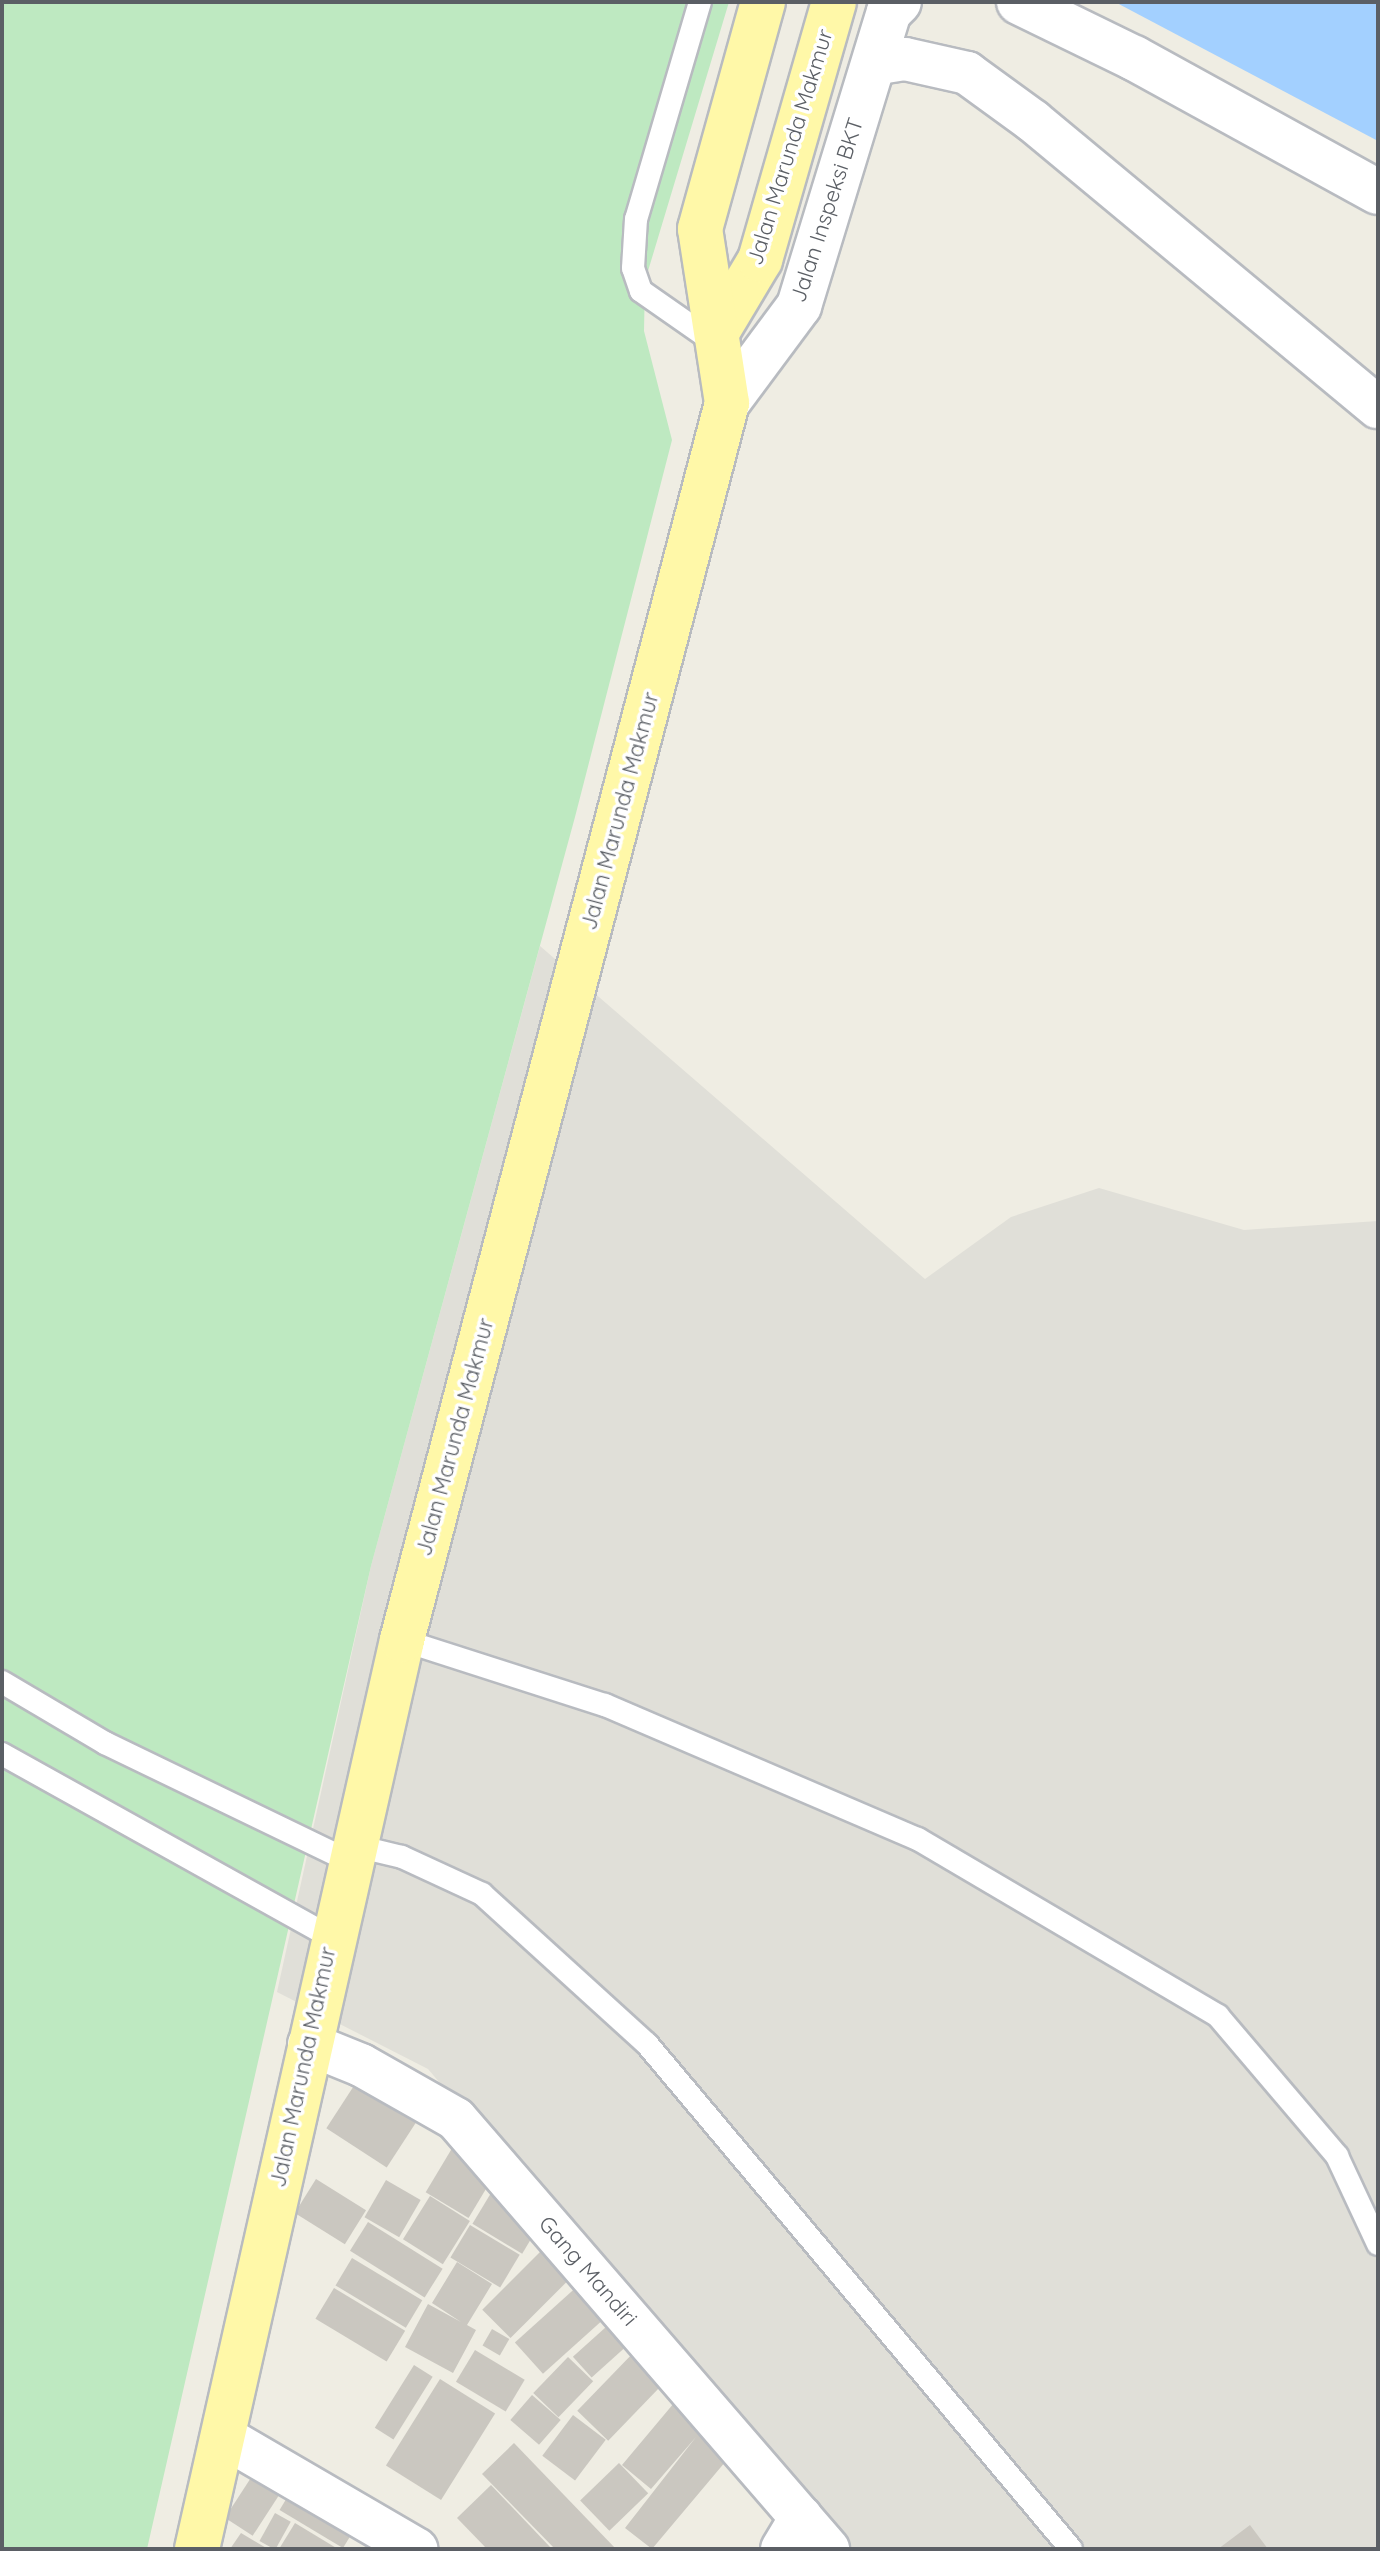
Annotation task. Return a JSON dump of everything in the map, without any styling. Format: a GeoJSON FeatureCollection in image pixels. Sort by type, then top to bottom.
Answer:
{"type":"FeatureCollection","features":[{"type":"Feature","properties":{"kind":"main road","name":"Jalan Marunda Makmur"},"geometry":{"type":"LineString","coordinates":[[197,2549],[351,1853],[402,1640],[727,403],[700,229],[763,2]]}},
{"type":"Feature","properties":{"kind":"main road","name":"Jalan Marunda Makmur"},"geometry":{"type":"LineString","coordinates":[[718,338],[760,260],[834,2]]}},
{"type":"Feature","properties":{"kind":"street","name":"Jalan Inspeksi BKT"},"geometry":{"type":"LineString","coordinates":[[727,403],[799,306],[889,12],[899,2]]}},
{"type":"Feature","properties":{"kind":"street"},"geometry":{"type":"LineString","coordinates":[[1019,2],[1134,58],[1378,192]]}},
{"type":"Feature","properties":{"kind":"street"},"geometry":{"type":"LineString","coordinates":[[873,64],[905,59],[967,73],[1033,121],[1378,407]]}},
{"type":"Feature","properties":{"kind":"street","name":"Gang Mandiri"},"geometry":{"type":"LineString","coordinates":[[309,2044],[361,2065],[456,2119],[791,2533],[828,2549]]}},
{"type":"Feature","properties":{"kind":"street"},"geometry":{"type":"LineString","coordinates":[[222,2436],[416,2549]]}},
{"type":"Feature","properties":{"kind":"lane"},"geometry":{"type":"LineString","coordinates":[[700,2],[636,219],[633,268],[641,291],[718,338]]}},
{"type":"Feature","properties":{"kind":"lane"},"geometry":{"type":"LineString","coordinates":[[402,1640],[605,1705],[918,1839],[1218,2016],[1337,2156],[1378,2244]]}},
{"type":"Feature","properties":{"kind":"lane"},"geometry":{"type":"LineString","coordinates":[[2,1682],[105,1743],[351,1853],[402,1857],[482,1894],[647,2044],[1071,2549]]}},
{"type":"Feature","properties":{"kind":"lane"},"geometry":{"type":"LineString","coordinates":[[2,1754],[332,1938]]}},
{"type":"Feature","properties":{"kind":"shaded area"},"geometry":{"type":"Polygon","coordinates":[[[540,946],[925,1279],[1011,1217],[1099,1188],[1244,1230],[1378,1221],[1378,2549],[837,2549],[428,2069],[277,1992],[371,1566],[540,946]]]}},
{"type":"Feature","properties":{"kind":"green space"},"geometry":{"type":"Polygon","coordinates":[[[2,2],[729,2],[645,281],[644,331],[672,440],[575,817],[371,1566],[147,2549],[2,2549],[2,2]]]}},
{"type":"Feature","properties":{"kind":"water"},"geometry":{"type":"Polygon","coordinates":[[[1115,2],[1378,2],[1378,141],[1115,2]]]}},
{"type":"Feature","properties":{"kind":"building"},"geometry":{"type":"Polygon","coordinates":[[[359,2078],[419,2117],[387,2168],[326,2128],[359,2078]]]}},
{"type":"Feature","properties":{"kind":"building"},"geometry":{"type":"Polygon","coordinates":[[[454,2145],[497,2171],[469,2218],[426,2192],[454,2145]]]}},
{"type":"Feature","properties":{"kind":"building"},"geometry":{"type":"Polygon","coordinates":[[[316,2179],[366,2210],[345,2244],[295,2213],[316,2179]]]}},
{"type":"Feature","properties":{"kind":"building"},"geometry":{"type":"Polygon","coordinates":[[[386,2180],[421,2200],[399,2237],[364,2217],[386,2180]]]}},
{"type":"Feature","properties":{"kind":"building"},"geometry":{"type":"Polygon","coordinates":[[[491,2193],[541,2223],[522,2254],[472,2224],[491,2193]]]}},
{"type":"Feature","properties":{"kind":"building"},"geometry":{"type":"Polygon","coordinates":[[[430,2196],[470,2221],[443,2264],[403,2239],[430,2196]]]}},
{"type":"Feature","properties":{"kind":"building"},"geometry":{"type":"Polygon","coordinates":[[[368,2222],[443,2269],[425,2297],[350,2251],[368,2222]]]}},
{"type":"Feature","properties":{"kind":"building"},"geometry":{"type":"Polygon","coordinates":[[[470,2225],[520,2255],[500,2287],[450,2258],[470,2225]]]}},
{"type":"Feature","properties":{"kind":"building"},"geometry":{"type":"Polygon","coordinates":[[[548,2244],[576,2272],[511,2338],[482,2310],[548,2244]]]}},
{"type":"Feature","properties":{"kind":"building"},"geometry":{"type":"Polygon","coordinates":[[[352,2258],[422,2300],[406,2328],[336,2285],[352,2258]]]}},
{"type":"Feature","properties":{"kind":"building"},"geometry":{"type":"Polygon","coordinates":[[[457,2262],[492,2284],[467,2325],[476,2330],[453,2373],[405,2347],[428,2304],[461,2322],[432,2303],[457,2262]]]}},
{"type":"Feature","properties":{"kind":"building"},"geometry":{"type":"Polygon","coordinates":[[[581,2283],[609,2314],[543,2374],[515,2343],[581,2283]]]}},
{"type":"Feature","properties":{"kind":"building"},"geometry":{"type":"Polygon","coordinates":[[[334,2288],[405,2331],[387,2362],[315,2319],[334,2288]]]}},
{"type":"Feature","properties":{"kind":"building"},"geometry":{"type":"Polygon","coordinates":[[[616,2318],[635,2339],[592,2378],[573,2357],[616,2318]]]}},
{"type":"Feature","properties":{"kind":"building"},"geometry":{"type":"Polygon","coordinates":[[[492,2329],[509,2339],[500,2355],[482,2345],[492,2329]]]}},
{"type":"Feature","properties":{"kind":"building"},"geometry":{"type":"Polygon","coordinates":[[[637,2349],[668,2379],[608,2441],[577,2411],[637,2349]]]}},
{"type":"Feature","properties":{"kind":"building"},"geometry":{"type":"Polygon","coordinates":[[[475,2350],[525,2380],[506,2412],[456,2382],[475,2350]]]}},
{"type":"Feature","properties":{"kind":"building"},"geometry":{"type":"Polygon","coordinates":[[[568,2357],[593,2381],[558,2417],[533,2393],[568,2357]]]}},
{"type":"Feature","properties":{"kind":"building"},"geometry":{"type":"Polygon","coordinates":[[[414,2365],[433,2377],[393,2439],[375,2428],[414,2365]]]}},
{"type":"Feature","properties":{"kind":"building"},"geometry":{"type":"Polygon","coordinates":[[[440,2379],[495,2413],[441,2500],[386,2466],[440,2379]]]}},
{"type":"Feature","properties":{"kind":"building"},"geometry":{"type":"Polygon","coordinates":[[[532,2395],[561,2420],[539,2445],[510,2420],[532,2395]]]}},
{"type":"Feature","properties":{"kind":"building"},"geometry":{"type":"Polygon","coordinates":[[[674,2403],[731,2455],[652,2549],[625,2528],[696,2437],[651,2489],[622,2465],[674,2403]]]}},
{"type":"Feature","properties":{"kind":"building"},"geometry":{"type":"Polygon","coordinates":[[[573,2415],[606,2440],[575,2480],[542,2456],[573,2415]]]}},
{"type":"Feature","properties":{"kind":"building"},"geometry":{"type":"Polygon","coordinates":[[[514,2443],[616,2549],[555,2549],[482,2474],[514,2443]]]}},
{"type":"Feature","properties":{"kind":"building"},"geometry":{"type":"Polygon","coordinates":[[[619,2463],[648,2493],[609,2531],[580,2501],[619,2463]]]}},
{"type":"Feature","properties":{"kind":"building"},"geometry":{"type":"Polygon","coordinates":[[[256,2470],[284,2488],[253,2536],[225,2518],[256,2470]]]}},
{"type":"Feature","properties":{"kind":"building"},"geometry":{"type":"Polygon","coordinates":[[[491,2485],[552,2549],[487,2549],[457,2518],[491,2485]]]}},
{"type":"Feature","properties":{"kind":"building"},"geometry":{"type":"Polygon","coordinates":[[[294,2486],[357,2524],[343,2548],[280,2510],[294,2486]]]}},
{"type":"Feature","properties":{"kind":"building"},"geometry":{"type":"Polygon","coordinates":[[[275,2513],[291,2522],[276,2549],[259,2541],[275,2513]]]}},
{"type":"Feature","properties":{"kind":"building"},"geometry":{"type":"Polygon","coordinates":[[[295,2523],[338,2549],[279,2549],[295,2523]]]}},
{"type":"Feature","properties":{"kind":"building"},"geometry":{"type":"Polygon","coordinates":[[[1250,2525],[1268,2549],[1218,2549],[1250,2525]]]}},
{"type":"Feature","properties":{"kind":"building"},"geometry":{"type":"Polygon","coordinates":[[[241,2533],[268,2549],[230,2549],[241,2533]]]}}]}
